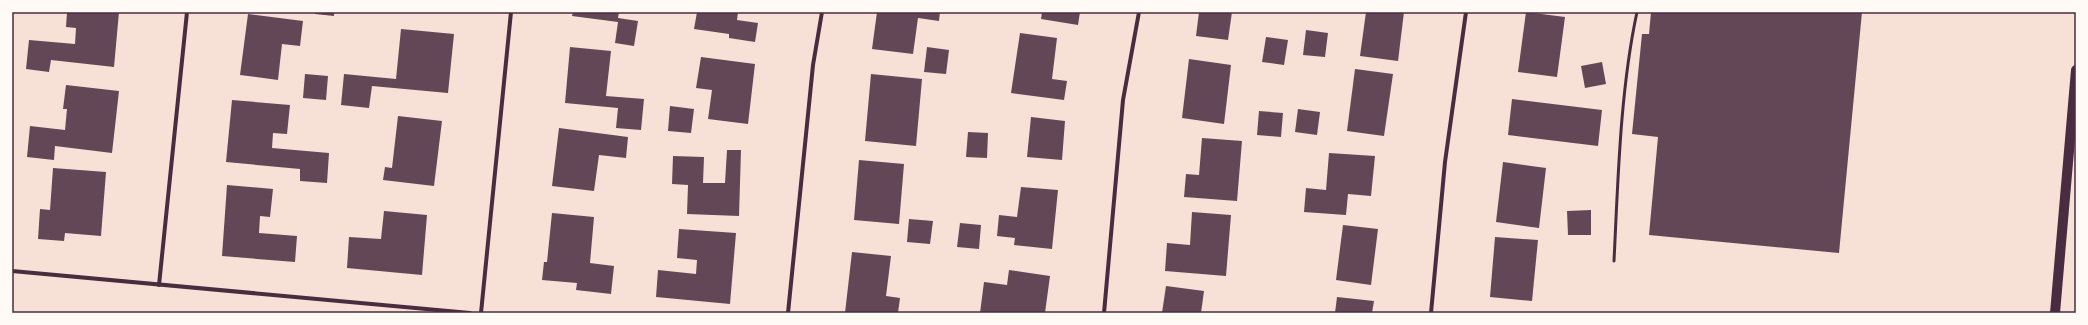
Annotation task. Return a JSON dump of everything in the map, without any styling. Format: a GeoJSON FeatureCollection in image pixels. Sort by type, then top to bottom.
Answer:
{"type":"FeatureCollection","features":[{"type":"Feature","properties":{"kind":"main road"},"geometry":{"type":"LineString","coordinates":[[2055,313],[2076,70]]}},
{"type":"Feature","properties":{"kind":"street"},"geometry":{"type":"LineString","coordinates":[[159,285],[186,12]]}},
{"type":"Feature","properties":{"kind":"street"},"geometry":{"type":"LineString","coordinates":[[481,313],[511,12]]}},
{"type":"Feature","properties":{"kind":"street"},"geometry":{"type":"LineString","coordinates":[[788,313],[813,65],[822,12]]}},
{"type":"Feature","properties":{"kind":"street"},"geometry":{"type":"LineString","coordinates":[[1104,313],[1123,100],[1139,12]]}},
{"type":"Feature","properties":{"kind":"street"},"geometry":{"type":"LineString","coordinates":[[1431,313],[1445,162],[1466,12]]}},
{"type":"Feature","properties":{"kind":"street"},"geometry":{"type":"LineString","coordinates":[[12,271],[470,313]]}},
{"type":"Feature","properties":{"kind":"lane"},"geometry":{"type":"LineString","coordinates":[[1614,261],[1619,164],[1631,40],[1637,12]]}},
{"type":"Feature","properties":{"kind":"building"},"geometry":{"type":"Polygon","coordinates":[[[67,12],[119,12],[114,67],[51,60],[49,72],[26,69],[29,40],[75,44],[76,28],[66,27],[67,12]]]}},
{"type":"Feature","properties":{"kind":"building"},"geometry":{"type":"Polygon","coordinates":[[[315,12],[334,12],[334,16],[315,14],[315,12]]]}},
{"type":"Feature","properties":{"kind":"building"},"geometry":{"type":"Polygon","coordinates":[[[573,12],[619,12],[618,18],[638,21],[634,46],[615,43],[618,22],[572,16],[573,12]]]}},
{"type":"Feature","properties":{"kind":"building"},"geometry":{"type":"Polygon","coordinates":[[[697,12],[738,12],[737,20],[758,23],[755,42],[729,38],[729,34],[694,29],[697,12]]]}},
{"type":"Feature","properties":{"kind":"building"},"geometry":{"type":"Polygon","coordinates":[[[877,12],[940,12],[939,21],[918,18],[913,54],[872,49],[877,12]]]}},
{"type":"Feature","properties":{"kind":"building"},"geometry":{"type":"Polygon","coordinates":[[[1042,12],[1080,12],[1078,25],[1041,19],[1042,12]]]}},
{"type":"Feature","properties":{"kind":"building"},"geometry":{"type":"Polygon","coordinates":[[[1199,12],[1232,12],[1228,40],[1196,36],[1199,12]]]}},
{"type":"Feature","properties":{"kind":"building"},"geometry":{"type":"Polygon","coordinates":[[[1366,12],[1404,12],[1398,61],[1360,56],[1366,12]]]}},
{"type":"Feature","properties":{"kind":"building"},"geometry":{"type":"Polygon","coordinates":[[[1526,12],[1565,17],[1557,77],[1518,72],[1526,12]]]}},
{"type":"Feature","properties":{"kind":"building"},"geometry":{"type":"Polygon","coordinates":[[[1651,12],[1862,12],[1839,253],[1649,235],[1658,137],[1632,134],[1642,34],[1649,34],[1651,12]]]}},
{"type":"Feature","properties":{"kind":"building"},"geometry":{"type":"Polygon","coordinates":[[[248,14],[303,21],[300,46],[282,44],[278,80],[240,75],[248,14]]]}},
{"type":"Feature","properties":{"kind":"building"},"geometry":{"type":"Polygon","coordinates":[[[401,29],[454,34],[448,93],[372,86],[369,108],[341,105],[344,74],[396,79],[401,29]]]}},
{"type":"Feature","properties":{"kind":"building"},"geometry":{"type":"Polygon","coordinates":[[[1306,30],[1328,33],[1325,57],[1303,55],[1306,30]]]}},
{"type":"Feature","properties":{"kind":"building"},"geometry":{"type":"Polygon","coordinates":[[[1020,33],[1057,38],[1052,79],[1067,81],[1064,100],[1011,93],[1020,33]]]}},
{"type":"Feature","properties":{"kind":"building"},"geometry":{"type":"Polygon","coordinates":[[[1266,37],[1288,40],[1284,65],[1262,62],[1266,37]]]}},
{"type":"Feature","properties":{"kind":"building"},"geometry":{"type":"Polygon","coordinates":[[[570,47],[611,51],[606,96],[644,99],[641,130],[616,128],[618,108],[565,103],[570,47]]]}},
{"type":"Feature","properties":{"kind":"building"},"geometry":{"type":"Polygon","coordinates":[[[927,47],[949,50],[946,74],[924,72],[927,47]]]}},
{"type":"Feature","properties":{"kind":"building"},"geometry":{"type":"Polygon","coordinates":[[[701,57],[755,64],[748,124],[708,119],[712,90],[696,88],[701,57]]]}},
{"type":"Feature","properties":{"kind":"building"},"geometry":{"type":"Polygon","coordinates":[[[1189,59],[1231,65],[1224,124],[1182,118],[1189,59]]]}},
{"type":"Feature","properties":{"kind":"building"},"geometry":{"type":"Polygon","coordinates":[[[1602,62],[1606,84],[1585,88],[1581,66],[1602,62]]]}},
{"type":"Feature","properties":{"kind":"building"},"geometry":{"type":"Polygon","coordinates":[[[1355,69],[1393,74],[1384,136],[1347,131],[1355,69]]]}},
{"type":"Feature","properties":{"kind":"building"},"geometry":{"type":"Polygon","coordinates":[[[305,74],[328,76],[326,100],[303,98],[305,74]]]}},
{"type":"Feature","properties":{"kind":"building"},"geometry":{"type":"Polygon","coordinates":[[[871,74],[922,79],[916,146],[865,141],[871,74]]]}},
{"type":"Feature","properties":{"kind":"building"},"geometry":{"type":"Polygon","coordinates":[[[66,85],[119,91],[112,153],[55,146],[54,160],[27,157],[30,126],[65,130],[67,109],[63,109],[66,85]]]}},
{"type":"Feature","properties":{"kind":"building"},"geometry":{"type":"Polygon","coordinates":[[[1512,99],[1602,110],[1598,146],[1508,135],[1512,99]]]}},
{"type":"Feature","properties":{"kind":"building"},"geometry":{"type":"Polygon","coordinates":[[[232,100],[290,105],[287,134],[273,133],[272,148],[329,153],[327,183],[300,181],[300,169],[226,162],[232,100]]]}},
{"type":"Feature","properties":{"kind":"building"},"geometry":{"type":"Polygon","coordinates":[[[670,106],[694,109],[691,133],[668,131],[670,106]]]}},
{"type":"Feature","properties":{"kind":"building"},"geometry":{"type":"Polygon","coordinates":[[[1298,109],[1320,112],[1317,135],[1295,132],[1298,109]]]}},
{"type":"Feature","properties":{"kind":"building"},"geometry":{"type":"Polygon","coordinates":[[[1259,111],[1283,113],[1281,137],[1257,135],[1259,111]]]}},
{"type":"Feature","properties":{"kind":"building"},"geometry":{"type":"Polygon","coordinates":[[[398,116],[442,121],[434,186],[383,180],[385,167],[392,168],[398,116]]]}},
{"type":"Feature","properties":{"kind":"building"},"geometry":{"type":"Polygon","coordinates":[[[1031,117],[1065,121],[1062,160],[1027,157],[1031,117]]]}},
{"type":"Feature","properties":{"kind":"building"},"geometry":{"type":"Polygon","coordinates":[[[559,128],[628,137],[626,158],[599,155],[594,191],[552,186],[559,128]]]}},
{"type":"Feature","properties":{"kind":"building"},"geometry":{"type":"Polygon","coordinates":[[[968,132],[988,133],[987,158],[966,157],[968,132]]]}},
{"type":"Feature","properties":{"kind":"building"},"geometry":{"type":"Polygon","coordinates":[[[1202,138],[1242,141],[1237,201],[1184,197],[1186,174],[1199,175],[1202,138]]]}},
{"type":"Feature","properties":{"kind":"building"},"geometry":{"type":"Polygon","coordinates":[[[727,150],[741,150],[739,216],[687,214],[688,185],[672,184],[673,156],[704,157],[703,183],[725,183],[727,150]]]}},
{"type":"Feature","properties":{"kind":"building"},"geometry":{"type":"Polygon","coordinates":[[[1329,153],[1375,156],[1371,196],[1348,194],[1346,215],[1304,212],[1306,188],[1326,190],[1329,153]]]}},
{"type":"Feature","properties":{"kind":"building"},"geometry":{"type":"Polygon","coordinates":[[[859,160],[904,164],[899,224],[854,220],[859,160]]]}},
{"type":"Feature","properties":{"kind":"building"},"geometry":{"type":"Polygon","coordinates":[[[1503,162],[1546,168],[1539,228],[1496,222],[1503,162]]]}},
{"type":"Feature","properties":{"kind":"building"},"geometry":{"type":"Polygon","coordinates":[[[53,168],[106,172],[101,236],[65,233],[64,241],[38,239],[40,209],[50,210],[53,168]]]}},
{"type":"Feature","properties":{"kind":"building"},"geometry":{"type":"Polygon","coordinates":[[[227,185],[273,189],[270,217],[260,216],[259,233],[297,236],[295,262],[222,256],[227,185]]]}},
{"type":"Feature","properties":{"kind":"building"},"geometry":{"type":"Polygon","coordinates":[[[1021,187],[1058,190],[1052,249],[1014,245],[1015,238],[997,236],[999,215],[1017,217],[1021,187]]]}},
{"type":"Feature","properties":{"kind":"building"},"geometry":{"type":"Polygon","coordinates":[[[1591,210],[1591,235],[1568,235],[1567,211],[1591,210]]]}},
{"type":"Feature","properties":{"kind":"building"},"geometry":{"type":"Polygon","coordinates":[[[384,211],[427,215],[422,275],[347,268],[349,237],[381,239],[384,211]]]}},
{"type":"Feature","properties":{"kind":"building"},"geometry":{"type":"Polygon","coordinates":[[[1192,212],[1231,215],[1226,276],[1165,271],[1167,243],[1190,245],[1192,212]]]}},
{"type":"Feature","properties":{"kind":"building"},"geometry":{"type":"Polygon","coordinates":[[[552,213],[594,217],[590,263],[614,266],[611,294],[576,290],[577,283],[542,280],[544,262],[547,262],[552,213]]]}},
{"type":"Feature","properties":{"kind":"building"},"geometry":{"type":"Polygon","coordinates":[[[909,219],[933,221],[930,244],[907,242],[909,219]]]}},
{"type":"Feature","properties":{"kind":"building"},"geometry":{"type":"Polygon","coordinates":[[[960,223],[981,225],[979,249],[957,247],[960,223]]]}},
{"type":"Feature","properties":{"kind":"building"},"geometry":{"type":"Polygon","coordinates":[[[1343,225],[1378,229],[1371,285],[1336,280],[1343,225]]]}},
{"type":"Feature","properties":{"kind":"building"},"geometry":{"type":"Polygon","coordinates":[[[679,229],[736,233],[730,304],[656,297],[658,270],[696,274],[697,260],[677,258],[679,229]]]}},
{"type":"Feature","properties":{"kind":"building"},"geometry":{"type":"Polygon","coordinates":[[[1495,237],[1538,240],[1532,301],[1490,297],[1495,237]]]}},
{"type":"Feature","properties":{"kind":"building"},"geometry":{"type":"Polygon","coordinates":[[[852,252],[891,256],[886,296],[900,298],[898,313],[845,313],[852,252]]]}},
{"type":"Feature","properties":{"kind":"building"},"geometry":{"type":"Polygon","coordinates":[[[1009,270],[1050,276],[1045,313],[980,313],[984,282],[1007,285],[1009,270]]]}},
{"type":"Feature","properties":{"kind":"building"},"geometry":{"type":"Polygon","coordinates":[[[1166,286],[1204,291],[1201,313],[1162,313],[1166,286]]]}},
{"type":"Feature","properties":{"kind":"building"},"geometry":{"type":"Polygon","coordinates":[[[1337,297],[1374,301],[1372,313],[1335,313],[1337,297]]]}}]}
